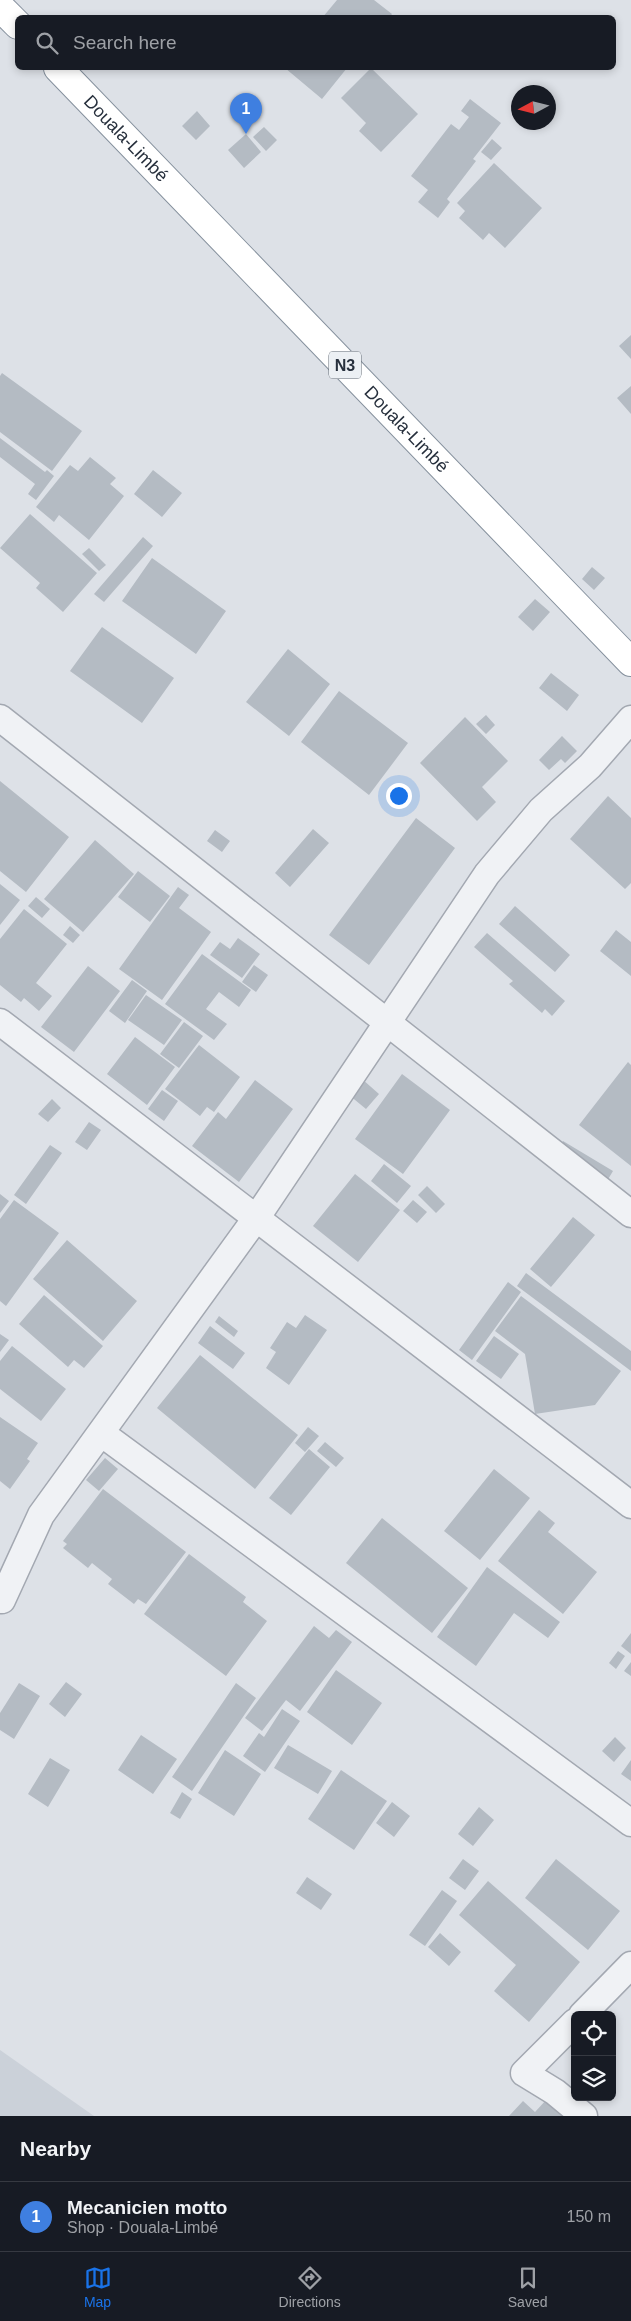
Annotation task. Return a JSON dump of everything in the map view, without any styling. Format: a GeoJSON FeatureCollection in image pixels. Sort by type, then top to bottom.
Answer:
{"type":"FeatureCollection","features":[{"type":"Feature","properties":{"kind":"highway"},"geometry":{"type":"LineString","coordinates":[[0,7],[15,22]]}},
{"type":"Feature","properties":{"kind":"highway","name":"Douala-Limbé"},"geometry":{"type":"LineString","coordinates":[[60,70],[631,662]]}},
{"type":"Feature","properties":{"kind":"street"},"geometry":{"type":"LineString","coordinates":[[0,718],[631,1214]]}},
{"type":"Feature","properties":{"kind":"street"},"geometry":{"type":"LineString","coordinates":[[2,1600],[41,1515],[256,1217],[488,874],[541,810],[590,766],[631,719]]}},
{"type":"Feature","properties":{"kind":"street"},"geometry":{"type":"LineString","coordinates":[[0,1022],[631,1505]]}},
{"type":"Feature","properties":{"kind":"street"},"geometry":{"type":"LineString","coordinates":[[101,1433],[631,1823]]}},
{"type":"Feature","properties":{"kind":"street"},"geometry":{"type":"LineString","coordinates":[[586,2011],[631,1965]]}},
{"type":"Feature","properties":{"kind":"street"},"geometry":{"type":"LineString","coordinates":[[571,2026],[524,2073],[555,2092],[584,2116]]}},
{"type":"Feature","properties":{"kind":"shaded area"},"geometry":{"type":"Polygon","coordinates":[[[0,2050],[94,2116],[0,2116],[0,2050]]]}},
{"type":"Feature","properties":{"kind":"building"},"geometry":{"type":"Polygon","coordinates":[[[337,0],[374,0],[392,14],[391,15],[324,15],[337,0]]]}},
{"type":"Feature","properties":{"kind":"building"},"geometry":{"type":"Polygon","coordinates":[[[287,70],[345,70],[322,99],[287,70]]]}},
{"type":"Feature","properties":{"kind":"building"},"geometry":{"type":"Polygon","coordinates":[[[369,70],[373,70],[418,114],[381,152],[359,131],[366,123],[341,98],[369,70]]]}},
{"type":"Feature","properties":{"kind":"building"},"geometry":{"type":"Polygon","coordinates":[[[470,99],[501,123],[473,159],[476,161],[447,199],[450,202],[438,218],[418,202],[428,190],[411,176],[451,124],[459,130],[469,117],[461,111],[470,99]]]}},
{"type":"Feature","properties":{"kind":"building"},"geometry":{"type":"Polygon","coordinates":[[[197,111],[210,126],[196,140],[182,126],[197,111]]]}},
{"type":"Feature","properties":{"kind":"building"},"geometry":{"type":"Polygon","coordinates":[[[264,127],[277,140],[266,151],[253,137],[264,127]]]}},
{"type":"Feature","properties":{"kind":"building"},"geometry":{"type":"Polygon","coordinates":[[[246,134],[261,152],[244,168],[228,150],[246,134]]]}},
{"type":"Feature","properties":{"kind":"building"},"geometry":{"type":"Polygon","coordinates":[[[492,139],[502,148],[491,160],[481,152],[492,139]]]}},
{"type":"Feature","properties":{"kind":"building"},"geometry":{"type":"Polygon","coordinates":[[[494,163],[542,208],[505,248],[489,233],[483,240],[459,218],[465,211],[457,203],[494,163]]]}},
{"type":"Feature","properties":{"kind":"building"},"geometry":{"type":"Polygon","coordinates":[[[631,335],[631,359],[619,346],[631,335]]]}},
{"type":"Feature","properties":{"kind":"building"},"geometry":{"type":"Polygon","coordinates":[[[2,373],[82,431],[52,471],[0,432],[0,376],[2,373]]]}},
{"type":"Feature","properties":{"kind":"building"},"geometry":{"type":"Polygon","coordinates":[[[631,386],[631,414],[617,398],[631,386]]]}},
{"type":"Feature","properties":{"kind":"building"},"geometry":{"type":"Polygon","coordinates":[[[0,438],[45,472],[47,470],[54,476],[36,500],[28,494],[35,484],[0,457],[0,438]]]}},
{"type":"Feature","properties":{"kind":"building"},"geometry":{"type":"Polygon","coordinates":[[[90,457],[116,478],[110,484],[124,496],[89,540],[59,515],[54,522],[36,507],[70,465],[78,471],[90,457]]]}},
{"type":"Feature","properties":{"kind":"building"},"geometry":{"type":"Polygon","coordinates":[[[153,470],[182,493],[162,517],[134,494],[153,470]]]}},
{"type":"Feature","properties":{"kind":"building"},"geometry":{"type":"Polygon","coordinates":[[[30,514],[97,573],[63,612],[36,588],[40,583],[0,548],[30,514]]]}},
{"type":"Feature","properties":{"kind":"building"},"geometry":{"type":"Polygon","coordinates":[[[143,537],[153,546],[104,602],[94,594],[143,537]]]}},
{"type":"Feature","properties":{"kind":"building"},"geometry":{"type":"Polygon","coordinates":[[[89,548],[106,565],[99,571],[82,554],[89,548]]]}},
{"type":"Feature","properties":{"kind":"building"},"geometry":{"type":"Polygon","coordinates":[[[152,558],[226,611],[196,654],[122,601],[152,558]]]}},
{"type":"Feature","properties":{"kind":"building"},"geometry":{"type":"Polygon","coordinates":[[[592,567],[605,578],[594,590],[582,579],[592,567]]]}},
{"type":"Feature","properties":{"kind":"building"},"geometry":{"type":"Polygon","coordinates":[[[535,599],[550,612],[533,631],[518,617],[535,599]]]}},
{"type":"Feature","properties":{"kind":"building"},"geometry":{"type":"Polygon","coordinates":[[[102,627],[174,678],[142,723],[70,671],[102,627]]]}},
{"type":"Feature","properties":{"kind":"building"},"geometry":{"type":"Polygon","coordinates":[[[288,649],[330,684],[289,736],[246,702],[288,649]]]}},
{"type":"Feature","properties":{"kind":"building"},"geometry":{"type":"Polygon","coordinates":[[[551,673],[579,695],[567,711],[539,688],[551,673]]]}},
{"type":"Feature","properties":{"kind":"building"},"geometry":{"type":"Polygon","coordinates":[[[339,691],[408,743],[369,795],[301,742],[339,691]]]}},
{"type":"Feature","properties":{"kind":"building"},"geometry":{"type":"Polygon","coordinates":[[[486,715],[495,725],[486,734],[476,724],[486,715]]]}},
{"type":"Feature","properties":{"kind":"building"},"geometry":{"type":"Polygon","coordinates":[[[465,717],[508,761],[482,787],[496,802],[477,821],[420,763],[465,717]]]}},
{"type":"Feature","properties":{"kind":"building"},"geometry":{"type":"Polygon","coordinates":[[[562,736],[577,751],[565,763],[561,759],[549,770],[539,760],[562,736]]]}},
{"type":"Feature","properties":{"kind":"building"},"geometry":{"type":"Polygon","coordinates":[[[0,781],[69,837],[26,892],[0,871],[0,781]]]}},
{"type":"Feature","properties":{"kind":"building"},"geometry":{"type":"Polygon","coordinates":[[[608,796],[631,818],[631,883],[625,889],[570,839],[608,796]]]}},
{"type":"Feature","properties":{"kind":"building"},"geometry":{"type":"Polygon","coordinates":[[[416,818],[455,848],[369,965],[329,935],[416,818]]]}},
{"type":"Feature","properties":{"kind":"building"},"geometry":{"type":"Polygon","coordinates":[[[313,829],[329,843],[290,887],[275,873],[313,829]]]}},
{"type":"Feature","properties":{"kind":"building"},"geometry":{"type":"Polygon","coordinates":[[[215,830],[230,841],[222,852],[207,841],[215,830]]]}},
{"type":"Feature","properties":{"kind":"building"},"geometry":{"type":"Polygon","coordinates":[[[95,840],[134,874],[83,932],[44,899],[95,840]]]}},
{"type":"Feature","properties":{"kind":"building"},"geometry":{"type":"Polygon","coordinates":[[[138,871],[170,896],[150,922],[118,897],[138,871]]]}},
{"type":"Feature","properties":{"kind":"building"},"geometry":{"type":"Polygon","coordinates":[[[0,884],[20,900],[0,925],[0,884]]]}},
{"type":"Feature","properties":{"kind":"building"},"geometry":{"type":"Polygon","coordinates":[[[178,887],[189,895],[179,908],[211,932],[162,1000],[119,969],[178,887]]]}},
{"type":"Feature","properties":{"kind":"building"},"geometry":{"type":"Polygon","coordinates":[[[36,897],[50,909],[42,918],[28,906],[36,897]]]}},
{"type":"Feature","properties":{"kind":"building"},"geometry":{"type":"Polygon","coordinates":[[[515,906],[570,955],[555,972],[499,924],[515,906]]]}},
{"type":"Feature","properties":{"kind":"building"},"geometry":{"type":"Polygon","coordinates":[[[24,909],[67,944],[36,983],[52,996],[39,1011],[24,998],[21,1002],[0,985],[0,939],[24,909]]]}},
{"type":"Feature","properties":{"kind":"building"},"geometry":{"type":"Polygon","coordinates":[[[70,926],[80,935],[73,943],[63,935],[70,926]]]}},
{"type":"Feature","properties":{"kind":"building"},"geometry":{"type":"Polygon","coordinates":[[[616,930],[631,942],[631,976],[600,951],[616,930]]]}},
{"type":"Feature","properties":{"kind":"building"},"geometry":{"type":"Polygon","coordinates":[[[487,933],[565,1001],[552,1016],[545,1009],[542,1013],[509,984],[513,981],[474,947],[487,933]]]}},
{"type":"Feature","properties":{"kind":"building"},"geometry":{"type":"Polygon","coordinates":[[[238,938],[260,954],[242,978],[210,955],[220,942],[230,949],[238,938]]]}},
{"type":"Feature","properties":{"kind":"building"},"geometry":{"type":"Polygon","coordinates":[[[202,954],[251,990],[239,1007],[219,992],[206,1009],[227,1024],[214,1040],[165,1004],[202,954]]]}},
{"type":"Feature","properties":{"kind":"building"},"geometry":{"type":"Polygon","coordinates":[[[254,965],[268,975],[256,992],[242,982],[254,965]]]}},
{"type":"Feature","properties":{"kind":"building"},"geometry":{"type":"Polygon","coordinates":[[[88,966],[120,991],[74,1052],[41,1027],[88,966]]]}},
{"type":"Feature","properties":{"kind":"building"},"geometry":{"type":"Polygon","coordinates":[[[132,980],[147,991],[125,1023],[109,1011],[132,980]]]}},
{"type":"Feature","properties":{"kind":"building"},"geometry":{"type":"Polygon","coordinates":[[[146,995],[182,1020],[164,1045],[128,1020],[146,995]]]}},
{"type":"Feature","properties":{"kind":"building"},"geometry":{"type":"Polygon","coordinates":[[[184,1022],[203,1036],[179,1068],[160,1054],[184,1022]]]}},
{"type":"Feature","properties":{"kind":"building"},"geometry":{"type":"Polygon","coordinates":[[[135,1037],[175,1067],[147,1105],[107,1074],[135,1037]]]}},
{"type":"Feature","properties":{"kind":"building"},"geometry":{"type":"Polygon","coordinates":[[[199,1045],[240,1077],[214,1112],[207,1107],[200,1116],[165,1089],[199,1045]]]}},
{"type":"Feature","properties":{"kind":"building"},"geometry":{"type":"Polygon","coordinates":[[[628,1062],[631,1065],[631,1166],[579,1125],[628,1062]]]}},
{"type":"Feature","properties":{"kind":"building"},"geometry":{"type":"Polygon","coordinates":[[[402,1074],[450,1110],[403,1174],[355,1139],[402,1074]]]}},
{"type":"Feature","properties":{"kind":"building"},"geometry":{"type":"Polygon","coordinates":[[[362,1079],[379,1094],[366,1109],[349,1095],[362,1079]]]}},
{"type":"Feature","properties":{"kind":"building"},"geometry":{"type":"Polygon","coordinates":[[[255,1080],[293,1109],[239,1182],[192,1146],[218,1112],[226,1119],[255,1080]]]}},
{"type":"Feature","properties":{"kind":"building"},"geometry":{"type":"Polygon","coordinates":[[[162,1090],[178,1101],[164,1121],[148,1109],[162,1090]]]}},
{"type":"Feature","properties":{"kind":"building"},"geometry":{"type":"Polygon","coordinates":[[[52,1099],[61,1108],[48,1122],[38,1114],[52,1099]]]}},
{"type":"Feature","properties":{"kind":"building"},"geometry":{"type":"Polygon","coordinates":[[[89,1122],[101,1130],[87,1150],[75,1142],[89,1122]]]}},
{"type":"Feature","properties":{"kind":"building"},"geometry":{"type":"Polygon","coordinates":[[[563,1141],[613,1171],[607,1181],[558,1150],[563,1141]]]}},
{"type":"Feature","properties":{"kind":"building"},"geometry":{"type":"Polygon","coordinates":[[[50,1145],[62,1153],[26,1204],[14,1195],[50,1145]]]}},
{"type":"Feature","properties":{"kind":"building"},"geometry":{"type":"Polygon","coordinates":[[[384,1164],[411,1186],[397,1203],[371,1181],[384,1164]]]}},
{"type":"Feature","properties":{"kind":"building"},"geometry":{"type":"Polygon","coordinates":[[[355,1174],[400,1210],[358,1262],[313,1226],[355,1174]]]}},
{"type":"Feature","properties":{"kind":"building"},"geometry":{"type":"Polygon","coordinates":[[[427,1186],[445,1204],[436,1213],[418,1195],[427,1186]]]}},
{"type":"Feature","properties":{"kind":"building"},"geometry":{"type":"Polygon","coordinates":[[[0,1194],[9,1201],[0,1213],[0,1194]]]}},
{"type":"Feature","properties":{"kind":"building"},"geometry":{"type":"Polygon","coordinates":[[[14,1200],[59,1233],[6,1306],[0,1301],[0,1219],[14,1200]]]}},
{"type":"Feature","properties":{"kind":"building"},"geometry":{"type":"Polygon","coordinates":[[[413,1200],[427,1212],[417,1223],[403,1211],[413,1200]]]}},
{"type":"Feature","properties":{"kind":"building"},"geometry":{"type":"Polygon","coordinates":[[[573,1217],[595,1235],[551,1287],[530,1269],[573,1217]]]}},
{"type":"Feature","properties":{"kind":"building"},"geometry":{"type":"Polygon","coordinates":[[[67,1240],[137,1301],[103,1341],[33,1279],[67,1240]]]}},
{"type":"Feature","properties":{"kind":"building"},"geometry":{"type":"Polygon","coordinates":[[[526,1273],[631,1351],[631,1371],[517,1286],[526,1273]]]}},
{"type":"Feature","properties":{"kind":"building"},"geometry":{"type":"Polygon","coordinates":[[[508,1282],[521,1292],[472,1360],[459,1350],[508,1282]]]}},
{"type":"Feature","properties":{"kind":"building"},"geometry":{"type":"Polygon","coordinates":[[[44,1295],[103,1346],[84,1368],[74,1360],[68,1367],[19,1324],[44,1295]]]}},
{"type":"Feature","properties":{"kind":"building"},"geometry":{"type":"Polygon","coordinates":[[[521,1296],[621,1371],[595,1405],[535,1414],[525,1354],[495,1331],[521,1296]]]}},
{"type":"Feature","properties":{"kind":"building"},"geometry":{"type":"Polygon","coordinates":[[[305,1315],[327,1330],[289,1385],[266,1368],[276,1352],[270,1348],[287,1322],[296,1328],[305,1315]]]}},
{"type":"Feature","properties":{"kind":"building"},"geometry":{"type":"Polygon","coordinates":[[[219,1316],[238,1331],[234,1337],[215,1322],[219,1316]]]}},
{"type":"Feature","properties":{"kind":"building"},"geometry":{"type":"Polygon","coordinates":[[[210,1326],[245,1353],[233,1369],[198,1343],[210,1326]]]}},
{"type":"Feature","properties":{"kind":"building"},"geometry":{"type":"Polygon","coordinates":[[[0,1334],[9,1340],[0,1352],[0,1334]]]}},
{"type":"Feature","properties":{"kind":"building"},"geometry":{"type":"Polygon","coordinates":[[[494,1336],[519,1354],[501,1379],[476,1361],[494,1336]]]}},
{"type":"Feature","properties":{"kind":"building"},"geometry":{"type":"Polygon","coordinates":[[[12,1346],[66,1389],[41,1421],[0,1389],[0,1361],[12,1346]]]}},
{"type":"Feature","properties":{"kind":"building"},"geometry":{"type":"Polygon","coordinates":[[[200,1355],[298,1435],[255,1489],[157,1408],[200,1355]]]}},
{"type":"Feature","properties":{"kind":"building"},"geometry":{"type":"Polygon","coordinates":[[[0,1417],[38,1443],[27,1459],[30,1461],[10,1489],[0,1481],[0,1417]]]}},
{"type":"Feature","properties":{"kind":"building"},"geometry":{"type":"Polygon","coordinates":[[[308,1427],[319,1436],[305,1452],[295,1443],[308,1427]]]}},
{"type":"Feature","properties":{"kind":"building"},"geometry":{"type":"Polygon","coordinates":[[[325,1442],[344,1458],[336,1467],[317,1451],[325,1442]]]}},
{"type":"Feature","properties":{"kind":"building"},"geometry":{"type":"Polygon","coordinates":[[[309,1449],[330,1467],[291,1515],[269,1498],[309,1449]]]}},
{"type":"Feature","properties":{"kind":"building"},"geometry":{"type":"Polygon","coordinates":[[[105,1458],[118,1469],[99,1491],[86,1480],[105,1458]]]}},
{"type":"Feature","properties":{"kind":"building"},"geometry":{"type":"Polygon","coordinates":[[[494,1469],[530,1498],[480,1560],[444,1531],[494,1469]]]}},
{"type":"Feature","properties":{"kind":"building"},"geometry":{"type":"Polygon","coordinates":[[[103,1489],[186,1552],[146,1604],[138,1599],[134,1604],[108,1584],[112,1579],[92,1563],[88,1568],[63,1548],[67,1544],[63,1541],[103,1489]]]}},
{"type":"Feature","properties":{"kind":"building"},"geometry":{"type":"Polygon","coordinates":[[[539,1510],[555,1523],[548,1532],[597,1572],[563,1614],[498,1561],[539,1510]]]}},
{"type":"Feature","properties":{"kind":"building"},"geometry":{"type":"Polygon","coordinates":[[[382,1518],[468,1588],[432,1633],[346,1563],[382,1518]]]}},
{"type":"Feature","properties":{"kind":"building"},"geometry":{"type":"Polygon","coordinates":[[[189,1554],[246,1597],[243,1602],[267,1621],[226,1676],[144,1614],[189,1554]]]}},
{"type":"Feature","properties":{"kind":"building"},"geometry":{"type":"Polygon","coordinates":[[[487,1567],[560,1622],[548,1638],[514,1613],[476,1666],[437,1637],[487,1567]]]}},
{"type":"Feature","properties":{"kind":"building"},"geometry":{"type":"Polygon","coordinates":[[[314,1626],[329,1638],[336,1630],[352,1642],[300,1711],[286,1700],[262,1731],[245,1718],[314,1626]]]}},
{"type":"Feature","properties":{"kind":"building"},"geometry":{"type":"Polygon","coordinates":[[[631,1633],[631,1654],[621,1646],[631,1633]]]}},
{"type":"Feature","properties":{"kind":"building"},"geometry":{"type":"Polygon","coordinates":[[[618,1651],[625,1656],[616,1669],[609,1663],[618,1651]]]}},
{"type":"Feature","properties":{"kind":"building"},"geometry":{"type":"Polygon","coordinates":[[[631,1662],[631,1676],[624,1671],[631,1662]]]}},
{"type":"Feature","properties":{"kind":"building"},"geometry":{"type":"Polygon","coordinates":[[[336,1670],[382,1703],[352,1745],[307,1712],[336,1670]]]}},
{"type":"Feature","properties":{"kind":"building"},"geometry":{"type":"Polygon","coordinates":[[[66,1682],[82,1694],[65,1717],[49,1704],[66,1682]]]}},
{"type":"Feature","properties":{"kind":"building"},"geometry":{"type":"Polygon","coordinates":[[[19,1683],[40,1696],[14,1739],[0,1730],[0,1713],[19,1683]]]}},
{"type":"Feature","properties":{"kind":"building"},"geometry":{"type":"Polygon","coordinates":[[[236,1683],[256,1698],[192,1791],[172,1777],[236,1683]]]}},
{"type":"Feature","properties":{"kind":"building"},"geometry":{"type":"Polygon","coordinates":[[[282,1709],[300,1721],[265,1772],[243,1756],[259,1733],[264,1737],[282,1709]]]}},
{"type":"Feature","properties":{"kind":"building"},"geometry":{"type":"Polygon","coordinates":[[[141,1735],[177,1759],[153,1794],[118,1770],[141,1735]]]}},
{"type":"Feature","properties":{"kind":"building"},"geometry":{"type":"Polygon","coordinates":[[[615,1737],[626,1748],[614,1762],[602,1751],[615,1737]]]}},
{"type":"Feature","properties":{"kind":"building"},"geometry":{"type":"Polygon","coordinates":[[[288,1745],[332,1771],[318,1794],[274,1768],[288,1745]]]}},
{"type":"Feature","properties":{"kind":"building"},"geometry":{"type":"Polygon","coordinates":[[[225,1750],[261,1774],[234,1816],[198,1793],[225,1750]]]}},
{"type":"Feature","properties":{"kind":"building"},"geometry":{"type":"Polygon","coordinates":[[[50,1758],[70,1770],[48,1807],[28,1794],[50,1758]]]}},
{"type":"Feature","properties":{"kind":"building"},"geometry":{"type":"Polygon","coordinates":[[[631,1760],[631,1781],[621,1774],[631,1760]]]}},
{"type":"Feature","properties":{"kind":"building"},"geometry":{"type":"Polygon","coordinates":[[[341,1770],[387,1801],[354,1850],[308,1819],[341,1770]]]}},
{"type":"Feature","properties":{"kind":"building"},"geometry":{"type":"Polygon","coordinates":[[[182,1792],[192,1799],[180,1819],[170,1813],[182,1792]]]}},
{"type":"Feature","properties":{"kind":"building"},"geometry":{"type":"Polygon","coordinates":[[[392,1802],[410,1816],[394,1837],[376,1823],[392,1802]]]}},
{"type":"Feature","properties":{"kind":"building"},"geometry":{"type":"Polygon","coordinates":[[[479,1807],[494,1820],[473,1846],[458,1834],[479,1807]]]}},
{"type":"Feature","properties":{"kind":"building"},"geometry":{"type":"Polygon","coordinates":[[[463,1859],[479,1871],[465,1890],[449,1878],[463,1859]]]}},
{"type":"Feature","properties":{"kind":"building"},"geometry":{"type":"Polygon","coordinates":[[[556,1859],[620,1911],[588,1950],[525,1898],[556,1859]]]}},
{"type":"Feature","properties":{"kind":"building"},"geometry":{"type":"Polygon","coordinates":[[[307,1877],[332,1894],[321,1910],[296,1893],[307,1877]]]}},
{"type":"Feature","properties":{"kind":"building"},"geometry":{"type":"Polygon","coordinates":[[[488,1881],[580,1962],[529,2022],[494,1991],[516,1965],[459,1915],[488,1881]]]}},
{"type":"Feature","properties":{"kind":"building"},"geometry":{"type":"Polygon","coordinates":[[[442,1890],[457,1901],[425,1946],[409,1935],[442,1890]]]}},
{"type":"Feature","properties":{"kind":"building"},"geometry":{"type":"Polygon","coordinates":[[[440,1933],[461,1952],[449,1966],[428,1947],[440,1933]]]}},
{"type":"Feature","properties":{"kind":"building"},"geometry":{"type":"Polygon","coordinates":[[[547,2099],[565,2116],[509,2116],[523,2101],[535,2112],[547,2099]]]}},
{"type":"Feature","properties":{"kind":"place","name":"Mecanicien motto"},"geometry":{"type":"Point","coordinates":[246,134]}}]}
